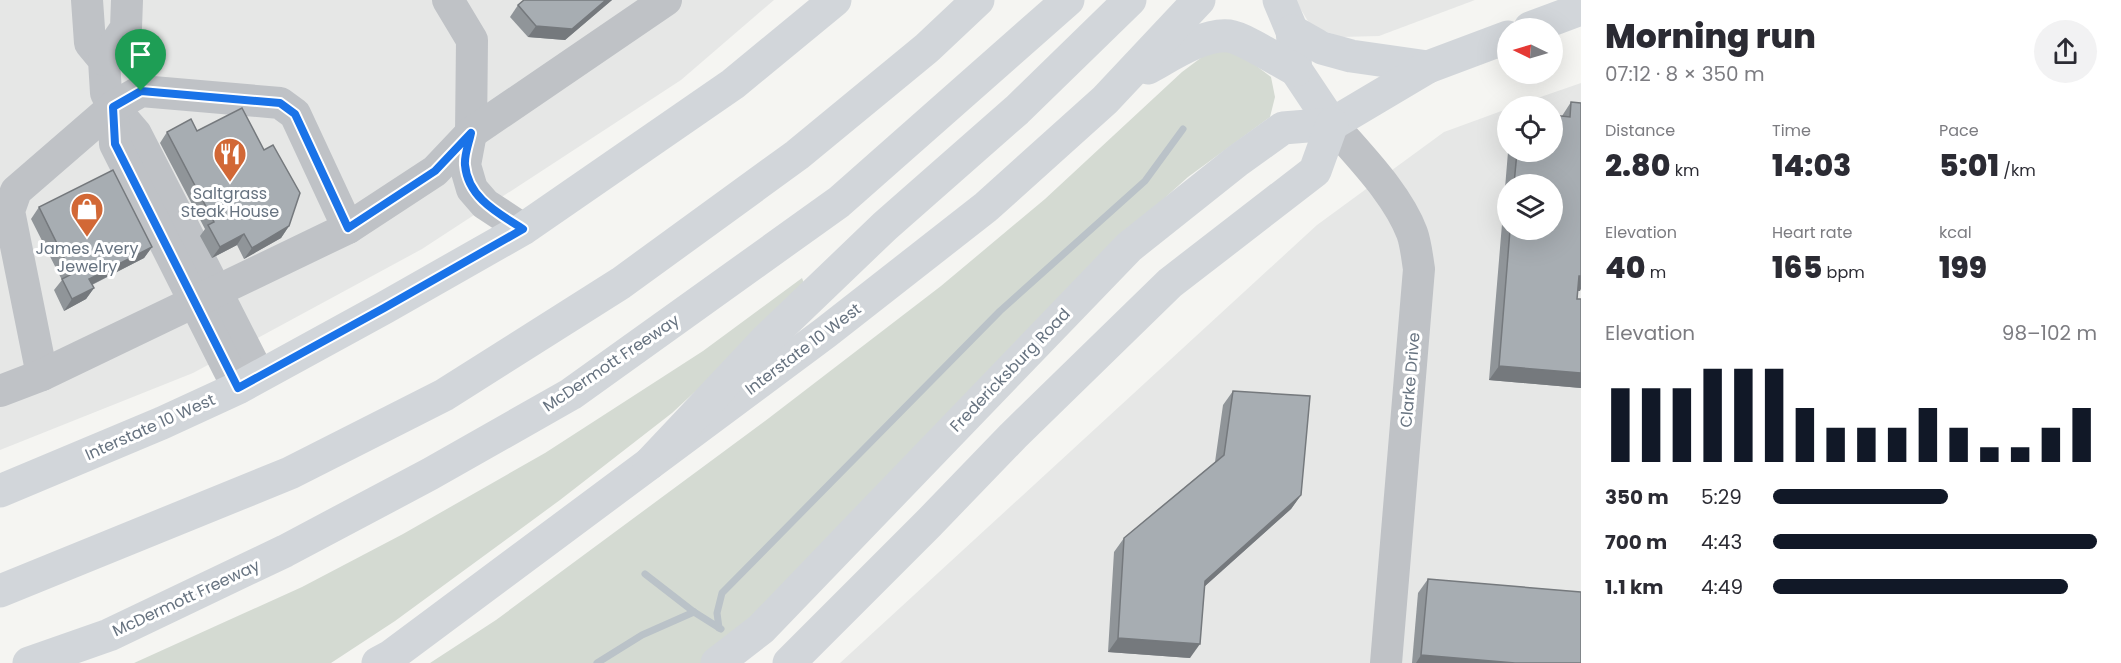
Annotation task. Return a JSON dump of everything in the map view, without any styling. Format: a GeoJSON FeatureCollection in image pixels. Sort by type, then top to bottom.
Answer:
{"type":"FeatureCollection","features":[{"type":"Feature","properties":{"kind":"main road"},"geometry":{"type":"LineString","coordinates":[[0,591],[290,473],[444,395],[621,283],[797,155],[927,48],[978,0]]}},
{"type":"Feature","properties":{"kind":"main road","name":"McDermott Freeway"},"geometry":{"type":"LineString","coordinates":[[29,663],[109,635],[285,551],[430,474],[571,394],[839,202],[1068,0]]}},
{"type":"Feature","properties":{"kind":"main road"},"geometry":{"type":"LineString","coordinates":[[649,464],[791,317],[885,226],[1017,110],[1130,0]]}},
{"type":"Feature","properties":{"kind":"main road","name":"Interstate 10 West"},"geometry":{"type":"LineString","coordinates":[[378,663],[391,656],[833,327],[986,207],[1105,100],[1199,0]]}},
{"type":"Feature","properties":{"kind":"main road"},"geometry":{"type":"LineString","coordinates":[[1279,0],[1292,31],[1296,70]]}},
{"type":"Feature","properties":{"kind":"main road","name":"Interstate 10 West"},"geometry":{"type":"LineString","coordinates":[[0,491],[162,423],[248,382],[523,229],[734,84],[828,3]]}},
{"type":"Feature","properties":{"kind":"main road"},"geometry":{"type":"LineString","coordinates":[[1557,18],[1581,9]]}},
{"type":"Feature","properties":{"kind":"main road"},"geometry":{"type":"LineString","coordinates":[[1292,31],[1322,48],[1351,56],[1428,68]]}},
{"type":"Feature","properties":{"kind":"main road"},"geometry":{"type":"LineString","coordinates":[[789,663],[921,532],[1013,436],[1170,283],[1315,171],[1332,124],[1296,70],[1230,36],[1200,40],[1123,82]]}},
{"type":"Feature","properties":{"kind":"main road","name":"Fredericksburg Road"},"geometry":{"type":"LineString","coordinates":[[717,663],[761,629],[1129,247],[1237,160],[1283,128],[1332,124],[1428,68],[1497,41]]}},
{"type":"Feature","properties":{"kind":"street"},"geometry":{"type":"LineString","coordinates":[[87,0],[90,43],[104,60],[106,93],[113,107],[136,134],[206,296],[248,382]]}},
{"type":"Feature","properties":{"kind":"street"},"geometry":{"type":"LineString","coordinates":[[104,60],[126,28],[127,0]]}},
{"type":"Feature","properties":{"kind":"street"},"geometry":{"type":"LineString","coordinates":[[448,0],[472,40],[471,133],[465,165],[472,189],[485,204],[523,229]]}},
{"type":"Feature","properties":{"kind":"street"},"geometry":{"type":"LineString","coordinates":[[0,391],[42,375],[348,228],[435,171],[471,133],[666,0]]}},
{"type":"Feature","properties":{"kind":"street"},"geometry":{"type":"LineString","coordinates":[[42,375],[9,211],[16,191],[113,107],[141,91],[280,103],[295,114],[348,228]]}},
{"type":"Feature","properties":{"kind":"street","name":"Clarke Drive"},"geometry":{"type":"LineString","coordinates":[[1332,124],[1377,177],[1398,207],[1412,233],[1419,269],[1386,663]]}},
{"type":"Feature","properties":{"kind":"shaded area"},"geometry":{"type":"Polygon","coordinates":[[[0,0],[774,0],[681,80],[422,249],[193,373],[0,450],[0,0]]]}},
{"type":"Feature","properties":{"kind":"shaded area"},"geometry":{"type":"Polygon","coordinates":[[[1295,0],[1475,0],[1379,36],[1341,37],[1311,26],[1295,0]]]}},
{"type":"Feature","properties":{"kind":"shaded area"},"geometry":{"type":"Polygon","coordinates":[[[1234,49],[1271,77],[1275,97],[1270,117],[1188,177],[1138,222],[757,613],[702,663],[430,663],[496,620],[769,418],[941,286],[1045,199],[1182,72],[1210,51],[1234,49]]]}},
{"type":"Feature","properties":{"kind":"shaded area"},"geometry":{"type":"Polygon","coordinates":[[[1581,83],[1581,663],[840,663],[1317,225],[1444,132],[1497,113],[1497,162],[1563,162],[1563,96],[1544,96],[1581,83]]]}},
{"type":"Feature","properties":{"kind":"shaded area"},"geometry":{"type":"Polygon","coordinates":[[[802,278],[806,289],[672,413],[560,500],[395,621],[331,663],[134,663],[302,587],[403,534],[545,453],[703,351],[802,278]]]}},
{"type":"Feature","properties":{"kind":"building"},"geometry":{"type":"Polygon","coordinates":[[[524,0],[606,0],[572,29],[536,26],[518,5],[524,0]]]}},
{"type":"Feature","properties":{"kind":"building"},"geometry":{"type":"Polygon","coordinates":[[[1571,102],[1581,103],[1581,276],[1579,276],[1577,299],[1581,299],[1581,373],[1499,366],[1509,240],[1563,240],[1563,174],[1515,174],[1516,162],[1563,162],[1563,116],[1570,117],[1571,102]]]}},
{"type":"Feature","properties":{"kind":"building","name":"Saltgrass Steak House"},"geometry":{"type":"Polygon","coordinates":[[[242,108],[264,150],[273,145],[300,193],[289,226],[252,248],[244,234],[220,247],[208,225],[214,222],[167,132],[191,119],[197,131],[242,108]]]}},
{"type":"Feature","properties":{"kind":"building","name":"James Avery Jewelry"},"geometry":{"type":"Polygon","coordinates":[[[113,170],[152,247],[89,279],[94,288],[72,299],[62,279],[72,274],[39,207],[113,170]]]}},
{"type":"Feature","properties":{"kind":"building"},"geometry":{"type":"Polygon","coordinates":[[[1233,391],[1310,396],[1301,495],[1205,581],[1200,644],[1118,638],[1124,538],[1224,455],[1233,391]]]}},
{"type":"Feature","properties":{"kind":"building"},"geometry":{"type":"Polygon","coordinates":[[[1428,579],[1581,592],[1581,663],[1515,663],[1421,655],[1428,579]]]}},
{"type":"Feature","properties":{"kind":"waterway"},"geometry":{"type":"LineString","coordinates":[[719,628],[717,613],[722,593],[1000,311],[1145,181],[1183,129]]}},
{"type":"Feature","properties":{"kind":"waterway"},"geometry":{"type":"LineString","coordinates":[[645,574],[694,612],[721,629]]}},
{"type":"Feature","properties":{"kind":"waterway"},"geometry":{"type":"LineString","coordinates":[[597,663],[642,635],[694,612]]}},
{"type":"Feature","properties":{"kind":"place","name":"Saltgrass Steak House"},"geometry":{"type":"Point","coordinates":[230,183]}},
{"type":"Feature","properties":{"kind":"place","name":"James Avery Jewelry"},"geometry":{"type":"Point","coordinates":[87,238]}},
{"type":"Feature","properties":{"kind":"route"},"geometry":{"type":"LineString","coordinates":[[141,91],[280,103],[295,114],[348,228],[435,171],[471,133],[465,165],[472,189],[485,204],[523,229],[238,388],[115,144],[113,107],[141,91]]}}]}
